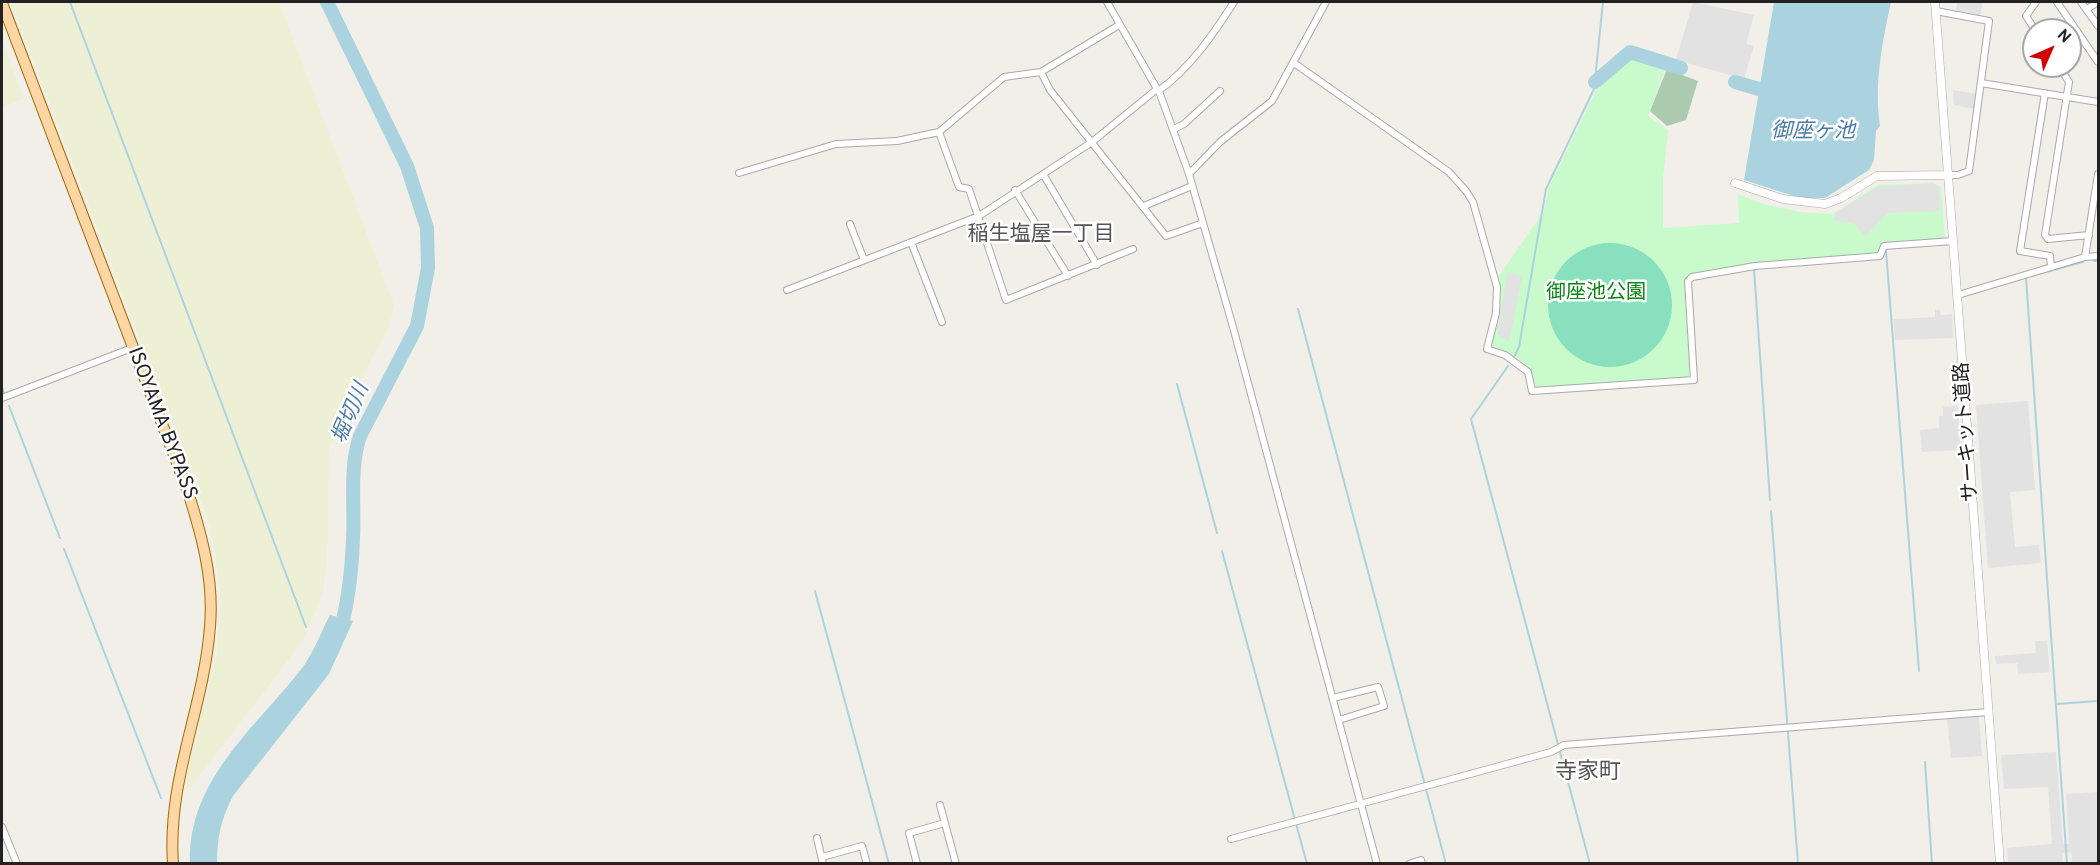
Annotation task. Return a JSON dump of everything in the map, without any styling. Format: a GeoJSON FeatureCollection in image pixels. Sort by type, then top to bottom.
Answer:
{"type":"FeatureCollection","features":[{"type":"Feature","properties":{"kind":"main road","name":"ISOYAMA BYPASS"},"geometry":{"type":"LineString","coordinates":[[2,3],[201,531],[210,591],[206,660],[175,792],[172,817],[173,864]]}},
{"type":"Feature","properties":{"kind":"street"},"geometry":{"type":"LineString","coordinates":[[1107,2],[1157,90],[1174,129],[1189,174],[1340,720],[1377,864]]}},
{"type":"Feature","properties":{"kind":"street"},"geometry":{"type":"LineString","coordinates":[[788,290],[979,216],[1015,190],[1092,142],[1157,90],[1170,83],[1202,47],[1234,2]]}},
{"type":"Feature","properties":{"kind":"street"},"geometry":{"type":"LineString","coordinates":[[1189,174],[1220,142],[1272,101],[1325,2]]}},
{"type":"Feature","properties":{"kind":"street","name":"サーキット道路"},"geometry":{"type":"LineString","coordinates":[[1935,2],[1946,174],[1958,295],[2000,864]]}},
{"type":"Feature","properties":{"kind":"street"},"geometry":{"type":"LineString","coordinates":[[2027,18],[2026,16],[2036,2]]}},
{"type":"Feature","properties":{"kind":"street"},"geometry":{"type":"LineString","coordinates":[[2057,2],[2098,62]]}},
{"type":"Feature","properties":{"kind":"street"},"geometry":{"type":"LineString","coordinates":[[2081,2],[2098,26]]}},
{"type":"Feature","properties":{"kind":"street"},"geometry":{"type":"LineString","coordinates":[[2087,9],[2098,2]]}},
{"type":"Feature","properties":{"kind":"street"},"geometry":{"type":"LineString","coordinates":[[1735,183],[1783,199],[1825,204],[1840,198],[1876,176],[1958,175],[1969,171],[1989,21],[1936,11]]}},
{"type":"Feature","properties":{"kind":"street"},"geometry":{"type":"LineString","coordinates":[[739,173],[836,144],[897,141],[939,132],[1004,77],[1041,72],[1119,25]]}},
{"type":"Feature","properties":{"kind":"street"},"geometry":{"type":"LineString","coordinates":[[1294,63],[1449,172],[1466,191],[1473,202],[1497,287],[1496,313],[1487,348],[1505,355],[1528,372],[1532,391],[1694,380],[1688,281],[1692,277],[1755,266],[1880,256],[1884,246],[1953,241]]}},
{"type":"Feature","properties":{"kind":"street"},"geometry":{"type":"LineString","coordinates":[[1041,72],[1050,90],[1166,236],[1203,223]]}},
{"type":"Feature","properties":{"kind":"street"},"geometry":{"type":"LineString","coordinates":[[2066,78],[2069,82],[2067,97],[2045,235],[2048,239],[2089,235]]}},
{"type":"Feature","properties":{"kind":"street"},"geometry":{"type":"LineString","coordinates":[[1981,83],[2098,102]]}},
{"type":"Feature","properties":{"kind":"street"},"geometry":{"type":"LineString","coordinates":[[1174,129],[1184,124],[1220,91]]}},
{"type":"Feature","properties":{"kind":"street"},"geometry":{"type":"LineString","coordinates":[[2044,93],[2020,251],[2050,256],[2051,267]]}},
{"type":"Feature","properties":{"kind":"street"},"geometry":{"type":"LineString","coordinates":[[939,132],[959,187],[969,189],[1006,300],[1133,249]]}},
{"type":"Feature","properties":{"kind":"street"},"geometry":{"type":"LineString","coordinates":[[1043,174],[1097,265]]}},
{"type":"Feature","properties":{"kind":"street"},"geometry":{"type":"LineString","coordinates":[[2085,257],[2098,174]]}},
{"type":"Feature","properties":{"kind":"street"},"geometry":{"type":"LineString","coordinates":[[1144,206],[1192,186]]}},
{"type":"Feature","properties":{"kind":"street"},"geometry":{"type":"LineString","coordinates":[[1015,190],[1068,276]]}},
{"type":"Feature","properties":{"kind":"street"},"geometry":{"type":"LineString","coordinates":[[850,224],[864,260]]}},
{"type":"Feature","properties":{"kind":"street"},"geometry":{"type":"LineString","coordinates":[[911,242],[942,322]]}},
{"type":"Feature","properties":{"kind":"street"},"geometry":{"type":"LineString","coordinates":[[1958,295],[2085,257],[2098,256]]}},
{"type":"Feature","properties":{"kind":"street"},"geometry":{"type":"LineString","coordinates":[[2,398],[132,348]]}},
{"type":"Feature","properties":{"kind":"street"},"geometry":{"type":"LineString","coordinates":[[1333,698],[1378,687],[1384,706],[1340,720]]}},
{"type":"Feature","properties":{"kind":"street"},"geometry":{"type":"LineString","coordinates":[[1231,839],[1562,747],[1988,712]]}},
{"type":"Feature","properties":{"kind":"street"},"geometry":{"type":"LineString","coordinates":[[940,806],[956,864]]}},
{"type":"Feature","properties":{"kind":"street"},"geometry":{"type":"LineString","coordinates":[[917,864],[909,833],[945,823]]}},
{"type":"Feature","properties":{"kind":"street"},"geometry":{"type":"LineString","coordinates":[[2,826],[17,864]]}},
{"type":"Feature","properties":{"kind":"street"},"geometry":{"type":"LineString","coordinates":[[817,838],[823,860],[862,846],[867,864]]}},
{"type":"Feature","properties":{"kind":"street"},"geometry":{"type":"LineString","coordinates":[[1409,864],[1421,860],[1422,864]]}},
{"type":"Feature","properties":{"kind":"green space"},"geometry":{"type":"Polygon","coordinates":[[[11,2],[279,2],[394,305],[388,330],[345,406],[329,451],[327,564],[323,591],[314,615],[302,642],[185,795],[189,764],[217,653],[220,589],[210,524],[11,2]]]}},
{"type":"Feature","properties":{"kind":"green space"},"geometry":{"type":"Polygon","coordinates":[[[2,41],[24,99],[2,107],[2,41]]]}},
{"type":"Feature","properties":{"kind":"green space","name":"御座池公園"},"geometry":{"type":"Polygon","coordinates":[[[1631,55],[1666,66],[1648,116],[1668,130],[1663,179],[1663,228],[1739,223],[1738,194],[1763,204],[1801,212],[1833,214],[1878,185],[1934,183],[1941,187],[1945,239],[1883,243],[1876,253],[1754,263],[1691,274],[1686,279],[1692,373],[1688,378],[1535,389],[1530,373],[1522,361],[1493,347],[1492,344],[1502,297],[1499,276],[1544,211],[1549,187],[1595,93],[1597,82],[1602,81],[1631,55]]]}},
{"type":"Feature","properties":{"kind":"green space"},"geometry":{"type":"Polygon","coordinates":[[[1667,69],[1698,81],[1686,120],[1667,126],[1650,111],[1667,69]]]}},
{"type":"Feature","properties":{"kind":"green space"},"geometry":{"type":"Polygon","coordinates":[[[1610,243],[1634,247],[1654,261],[1668,281],[1672,305],[1668,329],[1654,349],[1634,363],[1610,367],[1586,363],[1566,349],[1552,329],[1548,305],[1552,281],[1566,261],[1586,247],[1610,243]]]}},
{"type":"Feature","properties":{"kind":"shaded area"},"geometry":{"type":"Polygon","coordinates":[[[1693,2],[1754,15],[1746,44],[1754,46],[1744,79],[1676,60],[1693,2]]]}},
{"type":"Feature","properties":{"kind":"shaded area"},"geometry":{"type":"Polygon","coordinates":[[[1957,2],[1983,2],[1980,15],[1956,10],[1957,2]]]}},
{"type":"Feature","properties":{"kind":"shaded area"},"geometry":{"type":"Polygon","coordinates":[[[1953,90],[1977,94],[1975,109],[1954,105],[1953,90]]]}},
{"type":"Feature","properties":{"kind":"shaded area"},"geometry":{"type":"Polygon","coordinates":[[[1934,183],[1939,187],[1940,211],[1888,213],[1865,236],[1855,224],[1834,220],[1836,212],[1879,187],[1934,183]]]}},
{"type":"Feature","properties":{"kind":"shaded area"},"geometry":{"type":"Polygon","coordinates":[[[1508,272],[1522,276],[1509,342],[1497,334],[1508,272]]]}},
{"type":"Feature","properties":{"kind":"shaded area"},"geometry":{"type":"Polygon","coordinates":[[[1935,310],[1940,310],[1941,315],[1952,314],[1953,338],[1895,340],[1894,319],[1935,317],[1935,310]]]}},
{"type":"Feature","properties":{"kind":"shaded area"},"geometry":{"type":"Polygon","coordinates":[[[2028,401],[2035,490],[2010,492],[2015,547],[2039,545],[2041,563],[1988,568],[1976,405],[2028,401]]]}},
{"type":"Feature","properties":{"kind":"shaded area"},"geometry":{"type":"Polygon","coordinates":[[[1958,406],[1961,450],[1922,452],[1920,430],[1939,428],[1939,416],[1943,416],[1943,407],[1958,406]]]}},
{"type":"Feature","properties":{"kind":"shaded area"},"geometry":{"type":"Polygon","coordinates":[[[2035,641],[2047,641],[2050,672],[2018,674],[2017,663],[1996,664],[1995,656],[2036,653],[2035,641]]]}},
{"type":"Feature","properties":{"kind":"shaded area"},"geometry":{"type":"Polygon","coordinates":[[[1979,716],[1982,756],[1951,758],[1947,718],[1979,716]]]}},
{"type":"Feature","properties":{"kind":"shaded area"},"geometry":{"type":"Polygon","coordinates":[[[2056,752],[2063,844],[2069,844],[2066,794],[2098,792],[2098,863],[2072,863],[2071,852],[2062,853],[2063,863],[2008,863],[2007,848],[2052,844],[2048,787],[2004,789],[2001,755],[2056,752]]]}},
{"type":"Feature","properties":{"kind":"water","name":"御座ヶ池"},"geometry":{"type":"Polygon","coordinates":[[[1774,2],[1891,2],[1880,64],[1878,110],[1880,126],[1876,131],[1874,160],[1869,170],[1825,198],[1800,198],[1744,180],[1774,2]]]}},
{"type":"Feature","properties":{"kind":"water"},"geometry":{"type":"Polygon","coordinates":[[[330,615],[353,621],[329,674],[233,796],[221,829],[217,863],[190,863],[192,834],[211,782],[243,737],[304,665],[330,615]]]}},
{"type":"Feature","properties":{"kind":"waterway"},"geometry":{"type":"LineString","coordinates":[[70,2],[306,627]]}},
{"type":"Feature","properties":{"kind":"waterway","name":"堀切川"},"geometry":{"type":"LineString","coordinates":[[327,2],[407,166],[427,228],[428,268],[417,326],[360,436],[357,448],[353,474],[351,575],[339,635]]}},
{"type":"Feature","properties":{"kind":"waterway"},"geometry":{"type":"LineString","coordinates":[[1514,357],[1519,347],[1546,189],[1594,89],[1603,2]]}},
{"type":"Feature","properties":{"kind":"waterway"},"geometry":{"type":"LineString","coordinates":[[1595,82],[1630,52],[1681,68]]}},
{"type":"Feature","properties":{"kind":"waterway"},"geometry":{"type":"LineString","coordinates":[[1735,82],[1759,89]]}},
{"type":"Feature","properties":{"kind":"waterway"},"geometry":{"type":"LineString","coordinates":[[1886,251],[1919,671]]}},
{"type":"Feature","properties":{"kind":"waterway"},"geometry":{"type":"LineString","coordinates":[[2031,276],[2083,262]]}},
{"type":"Feature","properties":{"kind":"waterway"},"geometry":{"type":"LineString","coordinates":[[1754,269],[1770,500]]}},
{"type":"Feature","properties":{"kind":"waterway"},"geometry":{"type":"LineString","coordinates":[[2026,278],[2067,864]]}},
{"type":"Feature","properties":{"kind":"waterway"},"geometry":{"type":"LineString","coordinates":[[1298,309],[1446,864]]}},
{"type":"Feature","properties":{"kind":"waterway"},"geometry":{"type":"LineString","coordinates":[[1508,366],[1471,419],[1590,864]]}},
{"type":"Feature","properties":{"kind":"waterway"},"geometry":{"type":"LineString","coordinates":[[1177,384],[1217,533]]}},
{"type":"Feature","properties":{"kind":"waterway"},"geometry":{"type":"LineString","coordinates":[[2,387],[4,393]]}},
{"type":"Feature","properties":{"kind":"waterway"},"geometry":{"type":"LineString","coordinates":[[9,406],[60,538]]}},
{"type":"Feature","properties":{"kind":"waterway"},"geometry":{"type":"LineString","coordinates":[[1771,511],[1798,864]]}},
{"type":"Feature","properties":{"kind":"waterway"},"geometry":{"type":"LineString","coordinates":[[64,549],[161,798]]}},
{"type":"Feature","properties":{"kind":"waterway"},"geometry":{"type":"LineString","coordinates":[[1222,551],[1307,864]]}},
{"type":"Feature","properties":{"kind":"waterway"},"geometry":{"type":"LineString","coordinates":[[815,591],[889,864]]}},
{"type":"Feature","properties":{"kind":"waterway"},"geometry":{"type":"LineString","coordinates":[[2056,704],[2098,701]]}},
{"type":"Feature","properties":{"kind":"waterway"},"geometry":{"type":"LineString","coordinates":[[1925,762],[1932,864]]}},
{"type":"Feature","properties":{"kind":"district","name":"稲生塩屋一丁目"},"geometry":{"type":"Point","coordinates":[1041,236]}},
{"type":"Feature","properties":{"kind":"district","name":"寺家町"},"geometry":{"type":"Point","coordinates":[1588,774]}}]}
